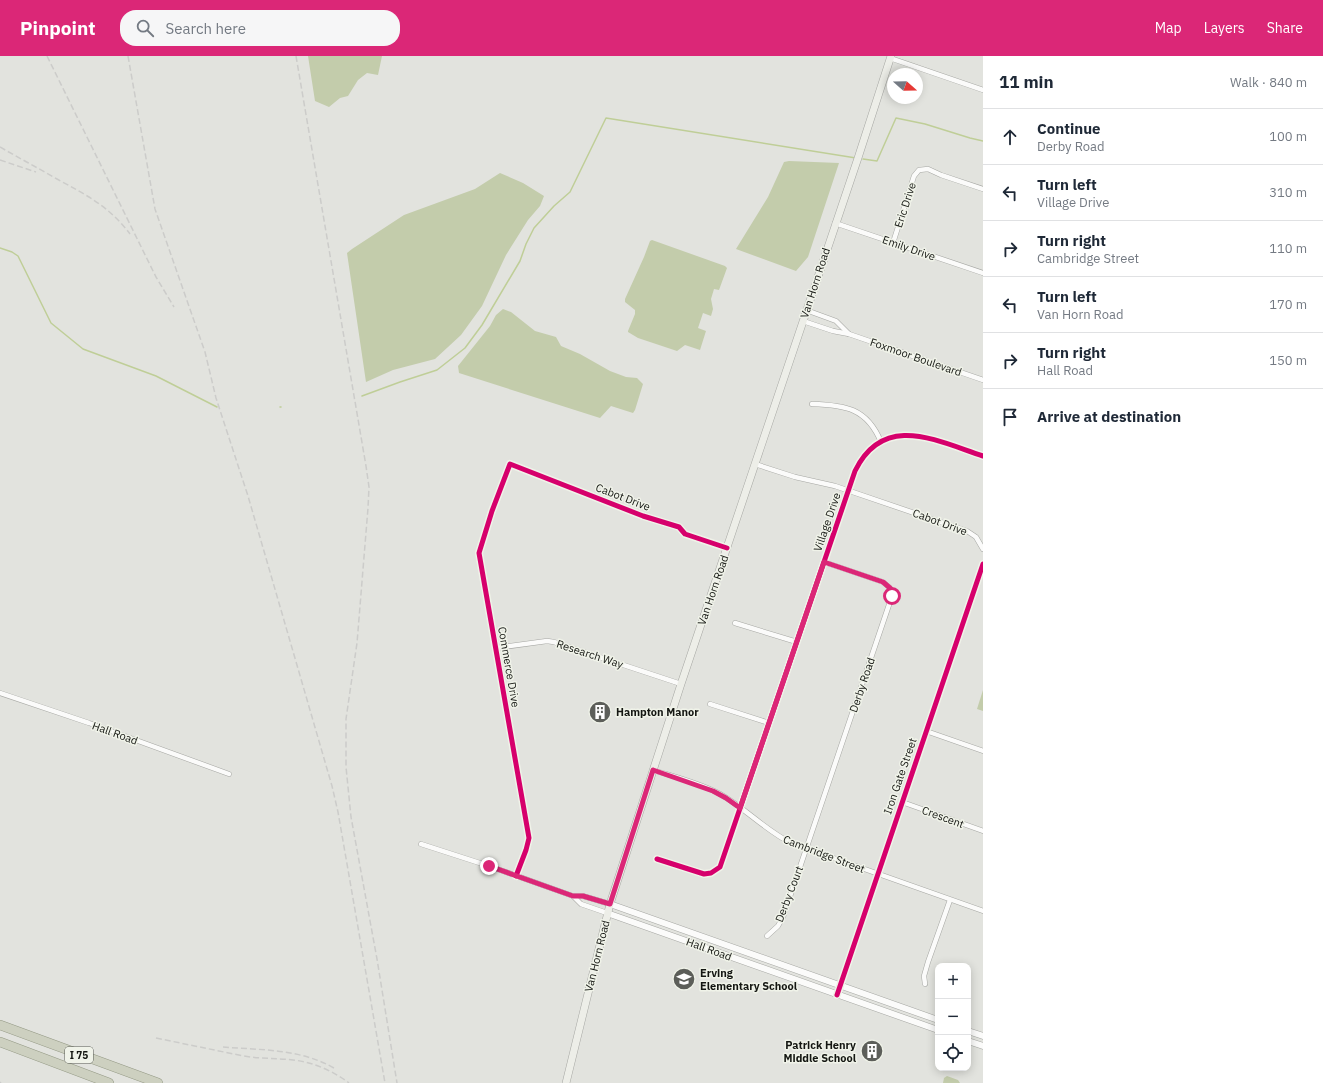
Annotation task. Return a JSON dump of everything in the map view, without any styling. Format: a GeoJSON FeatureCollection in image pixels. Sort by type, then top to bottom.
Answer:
{"type":"FeatureCollection","features":[{"type":"Feature","properties":{"kind":"highway","name":"I 75"},"geometry":{"type":"LineString","coordinates":[[0,1026],[158,1083]]}},
{"type":"Feature","properties":{"kind":"highway","name":"I 75"},"geometry":{"type":"LineString","coordinates":[[0,1042],[109,1083]]}},
{"type":"Feature","properties":{"kind":"main road","name":"Van Horn Road"},"geometry":{"type":"LineString","coordinates":[[566,1083],[607,913],[681,684],[890,57]]}},
{"type":"Feature","properties":{"kind":"street"},"geometry":{"type":"LineString","coordinates":[[890,57],[983,90]]}},
{"type":"Feature","properties":{"kind":"street","name":"Eric Drive"},"geometry":{"type":"LineString","coordinates":[[893,243],[914,176],[917,171],[921,169],[928,169],[983,189]]}},
{"type":"Feature","properties":{"kind":"street","name":"Emily Drive"},"geometry":{"type":"LineString","coordinates":[[835,223],[983,273]]}},
{"type":"Feature","properties":{"kind":"street","name":"Foxmoor Boulevard"},"geometry":{"type":"LineString","coordinates":[[806,310],[836,321],[849,334]]}},
{"type":"Feature","properties":{"kind":"street","name":"Foxmoor Boulevard"},"geometry":{"type":"LineString","coordinates":[[803,321],[833,331],[849,334],[983,380]]}},
{"type":"Feature","properties":{"kind":"street"},"geometry":{"type":"LineString","coordinates":[[812,404],[833,405],[850,409],[858,413],[870,422],[881,442],[896,436],[923,436],[983,456]]}},
{"type":"Feature","properties":{"kind":"street","name":"Village Drive"},"geometry":{"type":"LineString","coordinates":[[657,859],[704,874],[711,873],[720,867],[855,471],[861,460],[870,450],[881,442]]}},
{"type":"Feature","properties":{"kind":"street","name":"Cabot Drive"},"geometry":{"type":"LineString","coordinates":[[510,464],[636,513],[679,528],[685,534],[727,548]]}},
{"type":"Feature","properties":{"kind":"street","name":"Commerce Drive"},"geometry":{"type":"LineString","coordinates":[[510,464],[492,511],[479,553],[529,838],[516,876]]}},
{"type":"Feature","properties":{"kind":"street","name":"Cabot Drive"},"geometry":{"type":"LineString","coordinates":[[755,464],[795,477],[826,483],[967,531],[976,537],[983,547]]}},
{"type":"Feature","properties":{"kind":"street","name":"Derby Road"},"geometry":{"type":"LineString","coordinates":[[806,849],[892,596],[890,588],[883,582],[824,562]]}},
{"type":"Feature","properties":{"kind":"street","name":"Iron Gate Street"},"geometry":{"type":"LineString","coordinates":[[837,995],[983,564]]}},
{"type":"Feature","properties":{"kind":"street"},"geometry":{"type":"LineString","coordinates":[[735,623],[797,642]]}},
{"type":"Feature","properties":{"kind":"street","name":"Research Way"},"geometry":{"type":"LineString","coordinates":[[496,648],[547,641],[554,642],[681,684]]}},
{"type":"Feature","properties":{"kind":"street","name":"Hall Road"},"geometry":{"type":"LineString","coordinates":[[0,693],[89,723],[229,774]]}},
{"type":"Feature","properties":{"kind":"street"},"geometry":{"type":"LineString","coordinates":[[710,704],[769,723]]}},
{"type":"Feature","properties":{"kind":"street"},"geometry":{"type":"LineString","coordinates":[[926,731],[983,751]]}},
{"type":"Feature","properties":{"kind":"street","name":"Cambridge Street"},"geometry":{"type":"LineString","coordinates":[[653,770],[713,791],[726,798],[779,837],[806,849],[983,911]]}},
{"type":"Feature","properties":{"kind":"street","name":"Crescent"},"geometry":{"type":"LineString","coordinates":[[902,802],[983,831]]}},
{"type":"Feature","properties":{"kind":"street","name":"Hall Road"},"geometry":{"type":"LineString","coordinates":[[421,844],[573,896],[583,896],[610,904],[935,1019]]}},
{"type":"Feature","properties":{"kind":"street","name":"Derby Court"},"geometry":{"type":"LineString","coordinates":[[767,936],[778,926],[783,917],[806,849]]}},
{"type":"Feature","properties":{"kind":"street","name":"Hall Road"},"geometry":{"type":"LineString","coordinates":[[573,896],[581,904],[935,1029]]}},
{"type":"Feature","properties":{"kind":"street"},"geometry":{"type":"LineString","coordinates":[[925,984],[924,976],[928,962],[950,900]]}},
{"type":"Feature","properties":{"kind":"street"},"geometry":{"type":"LineString","coordinates":[[792,979],[795,970]]}},
{"type":"Feature","properties":{"kind":"street"},"geometry":{"type":"LineString","coordinates":[[971,1032],[983,1036]]}},
{"type":"Feature","properties":{"kind":"street"},"geometry":{"type":"LineString","coordinates":[[971,1042],[983,1046]]}},
{"type":"Feature","properties":{"kind":"green space"},"geometry":{"type":"Polygon","coordinates":[[[308,56],[382,56],[378,75],[367,73],[358,80],[348,96],[340,98],[329,107],[315,101],[308,56]]]}},
{"type":"Feature","properties":{"kind":"green space"},"geometry":{"type":"Polygon","coordinates":[[[784,162],[839,163],[808,257],[796,271],[736,249],[768,197],[784,162]]]}},
{"type":"Feature","properties":{"kind":"green space"},"geometry":{"type":"Polygon","coordinates":[[[500,173],[523,183],[544,196],[540,206],[528,220],[506,255],[482,306],[461,335],[435,359],[393,370],[366,382],[347,253],[404,215],[475,189],[500,173]]]}},
{"type":"Feature","properties":{"kind":"green space"},"geometry":{"type":"Polygon","coordinates":[[[652,240],[727,268],[719,290],[714,289],[711,299],[713,309],[711,316],[703,313],[698,328],[706,331],[700,350],[685,345],[677,351],[638,338],[628,332],[635,314],[635,310],[625,302],[625,299],[650,241],[652,240]]]}},
{"type":"Feature","properties":{"kind":"green space"},"geometry":{"type":"Polygon","coordinates":[[[503,309],[511,312],[535,331],[556,337],[561,346],[580,354],[610,371],[626,377],[637,378],[643,384],[633,413],[611,406],[600,418],[459,373],[458,366],[490,326],[496,315],[503,309]]]}},
{"type":"Feature","properties":{"kind":"green space"},"geometry":{"type":"Polygon","coordinates":[[[983,690],[983,711],[977,709],[983,690]]]}},
{"type":"Feature","properties":{"kind":"green space"},"geometry":{"type":"Polygon","coordinates":[[[947,1076],[958,1080],[960,1083],[943,1083],[944,1078],[947,1076]]]}},
{"type":"Feature","properties":{"kind":"waterway"},"geometry":{"type":"LineString","coordinates":[[362,396],[437,370],[465,348],[482,325],[520,261],[534,228],[554,206],[570,192],[606,118],[856,158]]}},
{"type":"Feature","properties":{"kind":"waterway"},"geometry":{"type":"LineString","coordinates":[[863,159],[877,161],[896,118],[925,124],[983,141]]}},
{"type":"Feature","properties":{"kind":"waterway"},"geometry":{"type":"LineString","coordinates":[[0,248],[12,252],[18,256],[51,323],[83,349],[156,376],[217,407]]}},
{"type":"Feature","properties":{"kind":"railway"},"geometry":{"type":"LineString","coordinates":[[47,56],[156,277],[174,307]]}},
{"type":"Feature","properties":{"kind":"railway"},"geometry":{"type":"LineString","coordinates":[[128,56],[155,209],[205,352],[216,398],[248,496],[332,786],[338,812],[385,1083]]}},
{"type":"Feature","properties":{"kind":"railway"},"geometry":{"type":"LineString","coordinates":[[296,56],[369,487],[357,643],[346,719],[346,767],[351,817],[377,959],[397,1083]]}},
{"type":"Feature","properties":{"kind":"railway"},"geometry":{"type":"LineString","coordinates":[[0,147],[78,190],[96,202],[114,216],[130,234]]}},
{"type":"Feature","properties":{"kind":"railway"},"geometry":{"type":"LineString","coordinates":[[0,160],[36,172]]}},
{"type":"Feature","properties":{"kind":"railway"},"geometry":{"type":"LineString","coordinates":[[156,1038],[256,1058],[300,1061],[330,1071],[349,1083]]}},
{"type":"Feature","properties":{"kind":"railway"},"geometry":{"type":"LineString","coordinates":[[223,1047],[266,1050],[294,1054],[308,1057],[334,1068]]}},
{"type":"Feature","properties":{"kind":"cycle path"},"geometry":{"type":"LineString","coordinates":[[657,859],[704,874],[711,873],[720,867],[855,471],[867,453],[881,442],[896,436],[913,436],[948,444],[983,456]]}},
{"type":"Feature","properties":{"kind":"cycle path"},"geometry":{"type":"LineString","coordinates":[[516,876],[529,838],[479,553],[492,511],[510,464],[643,516],[679,527],[685,534],[727,548]]}},
{"type":"Feature","properties":{"kind":"cycle path"},"geometry":{"type":"LineString","coordinates":[[837,995],[983,564]]}},
{"type":"Feature","properties":{"kind":"place","name":"Hampton Manor"},"geometry":{"type":"Point","coordinates":[600,712]}},
{"type":"Feature","properties":{"kind":"place","name":"Erving Elementary School"},"geometry":{"type":"Point","coordinates":[684,979]}},
{"type":"Feature","properties":{"kind":"place","name":"Patrick Henry Middle School"},"geometry":{"type":"Point","coordinates":[872,1051]}},
{"type":"Feature","properties":{"kind":"route"},"geometry":{"type":"LineString","coordinates":[[489,866],[573,896],[583,896],[610,904],[653,770],[713,791],[740,808],[824,562],[883,582],[890,588],[892,596]]}}]}
